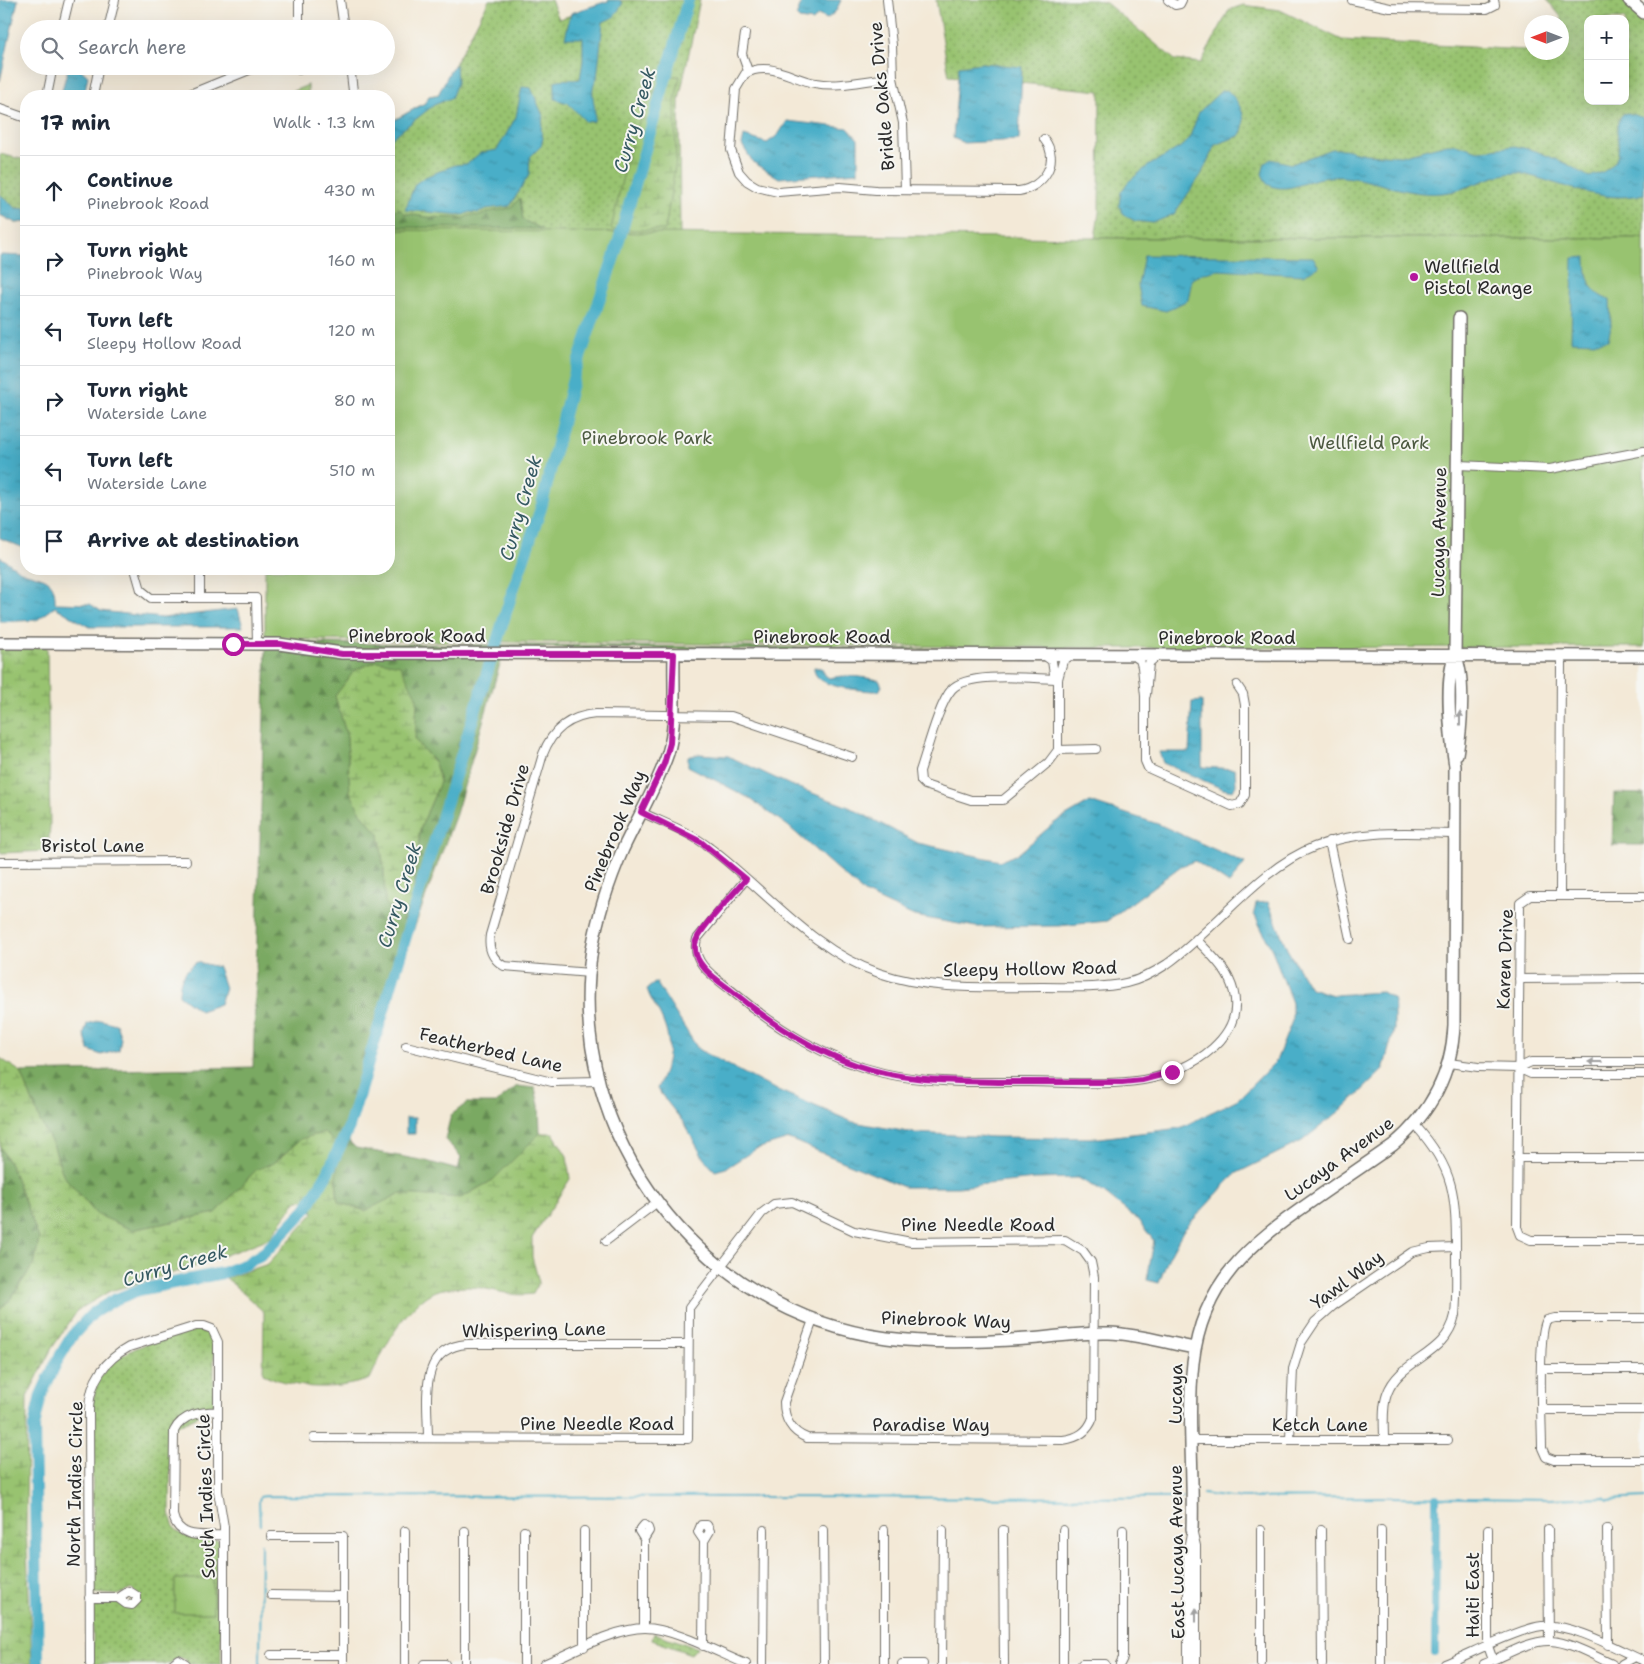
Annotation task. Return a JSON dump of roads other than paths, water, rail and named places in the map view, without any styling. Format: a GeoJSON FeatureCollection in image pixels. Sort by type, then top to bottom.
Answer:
{"type":"FeatureCollection","features":[{"type":"Feature","properties":{"kind":"street"},"geometry":{"type":"LineString","coordinates":[[64,20],[69,0]]}},
{"type":"Feature","properties":{"kind":"street"},"geometry":{"type":"LineString","coordinates":[[110,20],[115,0]]}},
{"type":"Feature","properties":{"kind":"street"},"geometry":{"type":"LineString","coordinates":[[298,0],[299,20]]}},
{"type":"Feature","properties":{"kind":"street"},"geometry":{"type":"LineString","coordinates":[[340,0],[343,20]]}},
{"type":"Feature","properties":{"kind":"street","name":"Bridle Oaks Drive"},"geometry":{"type":"LineString","coordinates":[[887,0],[892,45],[893,78],[903,123],[905,190]]}},
{"type":"Feature","properties":{"kind":"street"},"geometry":{"type":"LineString","coordinates":[[1168,0],[1175,5],[1180,4],[1182,0]]}},
{"type":"Feature","properties":{"kind":"street"},"geometry":{"type":"LineString","coordinates":[[1352,0],[1376,6],[1400,4],[1487,10],[1495,5],[1494,0]]}},
{"type":"Feature","properties":{"kind":"street"},"geometry":{"type":"LineString","coordinates":[[1629,0],[1644,13]]}},
{"type":"Feature","properties":{"kind":"street"},"geometry":{"type":"LineString","coordinates":[[745,34],[742,54],[748,71]]}},
{"type":"Feature","properties":{"kind":"street"},"geometry":{"type":"LineString","coordinates":[[893,78],[831,85],[803,80],[769,69],[748,71],[741,78],[736,89],[731,143],[733,158],[740,172],[751,184],[771,191],[840,187],[1015,192],[1026,190],[1041,181],[1050,168],[1051,152],[1044,139]]}},
{"type":"Feature","properties":{"kind":"street"},"geometry":{"type":"LineString","coordinates":[[48,90],[51,75]]}},
{"type":"Feature","properties":{"kind":"street"},"geometry":{"type":"LineString","coordinates":[[94,90],[96,75]]}},
{"type":"Feature","properties":{"kind":"street"},"geometry":{"type":"LineString","coordinates":[[200,90],[237,75]]}},
{"type":"Feature","properties":{"kind":"street"},"geometry":{"type":"LineString","coordinates":[[351,75],[353,90]]}},
{"type":"Feature","properties":{"kind":"street"},"geometry":{"type":"LineString","coordinates":[[0,109],[20,116]]}},
{"type":"Feature","properties":{"kind":"street"},"geometry":{"type":"LineString","coordinates":[[731,178],[740,172]]}},
{"type":"Feature","properties":{"kind":"street","name":"Lucaya Avenue"},"geometry":{"type":"LineString","coordinates":[[1196,1348],[1211,1301],[1227,1274],[1244,1253],[1275,1226],[1393,1145],[1415,1125],[1435,1097],[1449,1063],[1454,1025],[1455,766],[1460,733],[1461,669],[1455,656],[1459,318]]}},
{"type":"Feature","properties":{"kind":"street"},"geometry":{"type":"LineString","coordinates":[[1458,465],[1550,469],[1644,451]]}},
{"type":"Feature","properties":{"kind":"street"},"geometry":{"type":"LineString","coordinates":[[137,575],[141,590],[148,598],[256,598],[257,644]]}},
{"type":"Feature","properties":{"kind":"street"},"geometry":{"type":"LineString","coordinates":[[200,575],[200,598]]}},
{"type":"Feature","properties":{"kind":"street","name":"Pinebrook Road"},"geometry":{"type":"LineString","coordinates":[[0,643],[257,644],[289,645],[335,653],[1644,656]]}},
{"type":"Feature","properties":{"kind":"street","name":"Pinebrook Way"},"geometry":{"type":"LineString","coordinates":[[674,654],[672,713],[668,752],[605,894],[595,934],[590,973],[589,1023],[599,1081],[612,1124],[625,1152],[656,1203],[687,1238],[719,1267],[765,1298],[813,1320],[857,1333],[916,1340],[1002,1341],[1094,1333],[1124,1334],[1196,1348]]}},
{"type":"Feature","properties":{"kind":"street"},"geometry":{"type":"LineString","coordinates":[[1043,655],[1052,661],[1054,676],[1058,679]]}},
{"type":"Feature","properties":{"kind":"street"},"geometry":{"type":"LineString","coordinates":[[1058,679],[971,679],[957,685],[945,700],[920,771],[920,779],[925,785],[966,799],[1003,800],[1049,762],[1058,750],[1058,679],[1062,661],[1072,655]]}},
{"type":"Feature","properties":{"kind":"street"},"geometry":{"type":"LineString","coordinates":[[1145,696],[1149,663],[1152,658],[1159,655]]}},
{"type":"Feature","properties":{"kind":"street"},"geometry":{"type":"LineString","coordinates":[[1134,656],[1141,663],[1145,696],[1145,761],[1148,768],[1225,805],[1235,806],[1240,804],[1245,794],[1245,705],[1243,694],[1237,685]]}},
{"type":"Feature","properties":{"kind":"street"},"geometry":{"type":"LineString","coordinates":[[1562,656],[1560,896],[1644,896]]}},
{"type":"Feature","properties":{"kind":"street","name":"Brookside Drive"},"geometry":{"type":"LineString","coordinates":[[590,973],[511,968],[499,963],[489,947],[490,935],[543,754],[549,741],[560,728],[579,716],[596,714],[672,713],[731,716],[852,758]]}},
{"type":"Feature","properties":{"kind":"street"},"geometry":{"type":"LineString","coordinates":[[1058,750],[1096,748]]}},
{"type":"Feature","properties":{"kind":"street","name":"Sleepy Hollow Road"},"geometry":{"type":"LineString","coordinates":[[641,812],[701,842],[814,937],[843,957],[879,973],[928,985],[1066,987],[1119,985],[1139,979],[1157,970],[1196,939],[1282,864],[1306,850],[1330,841],[1378,833],[1455,834]]}},
{"type":"Feature","properties":{"kind":"street"},"geometry":{"type":"LineString","coordinates":[[1330,841],[1350,939]]}},
{"type":"Feature","properties":{"kind":"street","name":"Bristol Lane"},"geometry":{"type":"LineString","coordinates":[[0,862],[186,861]]}},
{"type":"Feature","properties":{"kind":"street"},"geometry":{"type":"LineString","coordinates":[[746,879],[697,939],[695,952],[701,964],[759,1014],[802,1042],[857,1066],[913,1079],[957,1082],[1122,1082],[1158,1077],[1186,1066],[1221,1041],[1231,1024],[1235,1004],[1232,987],[1224,971],[1196,939]]}},
{"type":"Feature","properties":{"kind":"street","name":"Karen Drive"},"geometry":{"type":"LineString","coordinates":[[1560,896],[1530,896],[1520,903],[1518,979],[1518,1227],[1522,1237],[1531,1240],[1644,1240]]}},
{"type":"Feature","properties":{"kind":"street"},"geometry":{"type":"LineString","coordinates":[[1518,979],[1644,978]]}},
{"type":"Feature","properties":{"kind":"street","name":"Featherbed Lane"},"geometry":{"type":"LineString","coordinates":[[406,1046],[552,1082],[599,1081]]}},
{"type":"Feature","properties":{"kind":"street"},"geometry":{"type":"LineString","coordinates":[[1518,1068],[1531,1062],[1644,1062]]}},
{"type":"Feature","properties":{"kind":"street"},"geometry":{"type":"LineString","coordinates":[[1634,1062],[1634,1074]]}},
{"type":"Feature","properties":{"kind":"street"},"geometry":{"type":"LineString","coordinates":[[1449,1063],[1478,1067],[1518,1068],[1530,1074],[1644,1074]]}},
{"type":"Feature","properties":{"kind":"street"},"geometry":{"type":"LineString","coordinates":[[1384,1440],[1385,1403],[1391,1385],[1405,1370],[1439,1346],[1448,1335],[1454,1323],[1456,1203],[1450,1178],[1438,1154],[1415,1125]]}},
{"type":"Feature","properties":{"kind":"street"},"geometry":{"type":"LineString","coordinates":[[1518,1158],[1644,1158]]}},
{"type":"Feature","properties":{"kind":"street","name":"Pine Needle Road"},"geometry":{"type":"LineString","coordinates":[[314,1438],[688,1439],[689,1308],[762,1212],[770,1206],[783,1201],[796,1203],[854,1231],[896,1241],[1065,1240],[1083,1251],[1093,1268],[1094,1333]]}},
{"type":"Feature","properties":{"kind":"street"},"geometry":{"type":"LineString","coordinates":[[606,1241],[656,1203]]}},
{"type":"Feature","properties":{"kind":"street","name":"Yawl Way"},"geometry":{"type":"LineString","coordinates":[[1290,1440],[1293,1369],[1301,1343],[1315,1322],[1333,1306],[1412,1252],[1428,1248],[1456,1247]]}},
{"type":"Feature","properties":{"kind":"street"},"geometry":{"type":"LineString","coordinates":[[1644,1318],[1555,1318],[1547,1320],[1542,1330],[1543,1452],[1548,1459],[1644,1460]]}},
{"type":"Feature","properties":{"kind":"street","name":"Paradise Way"},"geometry":{"type":"LineString","coordinates":[[813,1320],[786,1395],[784,1408],[788,1420],[796,1431],[807,1438],[819,1439],[1063,1440],[1075,1438],[1085,1432],[1093,1418],[1094,1333]]}},
{"type":"Feature","properties":{"kind":"street","name":"North Indies Circle"},"geometry":{"type":"LineString","coordinates":[[90,1664],[89,1408],[95,1380],[108,1362],[129,1347],[196,1326],[212,1329]]}},
{"type":"Feature","properties":{"kind":"street","name":"South Indies Circle"},"geometry":{"type":"LineString","coordinates":[[212,1329],[218,1342],[218,1491],[224,1535],[224,1664]]}},
{"type":"Feature","properties":{"kind":"street","name":"Whispering Lane"},"geometry":{"type":"LineString","coordinates":[[428,1438],[429,1376],[437,1358],[452,1347],[467,1344],[688,1344]]}},
{"type":"Feature","properties":{"kind":"street","name":"Lucaya"},"geometry":{"type":"LineString","coordinates":[[1192,1440],[1192,1383],[1196,1348]]}},
{"type":"Feature","properties":{"kind":"street"},"geometry":{"type":"LineString","coordinates":[[1542,1369],[1644,1369]]}},
{"type":"Feature","properties":{"kind":"street"},"geometry":{"type":"LineString","coordinates":[[1542,1410],[1644,1410]]}},
{"type":"Feature","properties":{"kind":"street"},"geometry":{"type":"LineString","coordinates":[[218,1411],[190,1416],[180,1422],[174,1431],[173,1515],[178,1527],[189,1534],[224,1535]]}},
{"type":"Feature","properties":{"kind":"street","name":"Ketch Lane"},"geometry":{"type":"LineString","coordinates":[[1192,1440],[1448,1440]]}},
{"type":"Feature","properties":{"kind":"street","name":"East Lucaya Avenue"},"geometry":{"type":"LineString","coordinates":[[1192,1440],[1192,1530],[1196,1541],[1192,1589],[1192,1644],[1196,1664]]}},
{"type":"Feature","properties":{"kind":"street","name":"Haiti East"},"geometry":{"type":"LineString","coordinates":[[1488,1529],[1488,1646],[1493,1660]]}},
{"type":"Feature","properties":{"kind":"street"},"geometry":{"type":"LineString","coordinates":[[1548,1529],[1549,1641]]}},
{"type":"Feature","properties":{"kind":"street"},"geometry":{"type":"LineString","coordinates":[[1608,1529],[1608,1646]]}},
{"type":"Feature","properties":{"kind":"street"},"geometry":{"type":"LineString","coordinates":[[465,1530],[465,1664]]}},
{"type":"Feature","properties":{"kind":"street"},"geometry":{"type":"LineString","coordinates":[[524,1530],[524,1664]]}},
{"type":"Feature","properties":{"kind":"street"},"geometry":{"type":"LineString","coordinates":[[763,1664],[764,1530]]}},
{"type":"Feature","properties":{"kind":"street"},"geometry":{"type":"LineString","coordinates":[[824,1530],[824,1664]]}},
{"type":"Feature","properties":{"kind":"street"},"geometry":{"type":"LineString","coordinates":[[884,1530],[884,1664]]}},
{"type":"Feature","properties":{"kind":"street"},"geometry":{"type":"LineString","coordinates":[[942,1664],[943,1530]]}},
{"type":"Feature","properties":{"kind":"street"},"geometry":{"type":"LineString","coordinates":[[1003,1530],[1004,1664]]}},
{"type":"Feature","properties":{"kind":"street"},"geometry":{"type":"LineString","coordinates":[[1063,1530],[1063,1664]]}},
{"type":"Feature","properties":{"kind":"street"},"geometry":{"type":"LineString","coordinates":[[1120,1664],[1123,1658],[1123,1530]]}},
{"type":"Feature","properties":{"kind":"street"},"geometry":{"type":"LineString","coordinates":[[1261,1530],[1261,1664]]}},
{"type":"Feature","properties":{"kind":"street"},"geometry":{"type":"LineString","coordinates":[[1321,1530],[1322,1664]]}},
{"type":"Feature","properties":{"kind":"street"},"geometry":{"type":"LineString","coordinates":[[1381,1530],[1381,1664]]}},
{"type":"Feature","properties":{"kind":"street"},"geometry":{"type":"LineString","coordinates":[[405,1531],[405,1664]]}},
{"type":"Feature","properties":{"kind":"street"},"geometry":{"type":"LineString","coordinates":[[584,1531],[584,1647]]}},
{"type":"Feature","properties":{"kind":"street"},"geometry":{"type":"LineString","coordinates":[[271,1536],[343,1536],[343,1664]]}},
{"type":"Feature","properties":{"kind":"street"},"geometry":{"type":"LineString","coordinates":[[644,1539],[644,1628]]}},
{"type":"Feature","properties":{"kind":"street"},"geometry":{"type":"LineString","coordinates":[[703,1646],[704,1541]]}},
{"type":"Feature","properties":{"kind":"street"},"geometry":{"type":"LineString","coordinates":[[271,1595],[343,1596]]}},
{"type":"Feature","properties":{"kind":"street"},"geometry":{"type":"LineString","coordinates":[[89,1598],[118,1598]]}},
{"type":"Feature","properties":{"kind":"street"},"geometry":{"type":"LineString","coordinates":[[1445,1664],[1530,1629],[1548,1626],[1574,1632],[1644,1662]]}},
{"type":"Feature","properties":{"kind":"street"},"geometry":{"type":"LineString","coordinates":[[544,1664],[621,1632],[644,1628],[666,1631],[746,1664]]}},
{"type":"Feature","properties":{"kind":"street"},"geometry":{"type":"LineString","coordinates":[[1484,1664],[1530,1645],[1549,1641],[1565,1644],[1612,1664]]}},
{"type":"Feature","properties":{"kind":"street"},"geometry":{"type":"LineString","coordinates":[[1188,1664],[1192,1644]]}},
{"type":"Feature","properties":{"kind":"street"},"geometry":{"type":"LineString","coordinates":[[271,1655],[343,1655]]}},
{"type":"Feature","properties":{"kind":"street"},"geometry":{"type":"LineString","coordinates":[[1622,1664],[1635,1657]]}},
{"type":"Feature","properties":{"kind":"street"},"geometry":{"type":"LineString","coordinates":[[172,1664],[178,1659],[186,1664]]}},
{"type":"Feature","properties":{"kind":"street"},"geometry":{"type":"LineString","coordinates":[[1082,1664],[1093,1662],[1106,1664]]}},
{"type":"Feature","properties":{"kind":"street"},"geometry":{"type":"LineString","coordinates":[[424,1664],[445,1664]]}},
{"type":"Feature","properties":{"kind":"street"},"geometry":{"type":"LineString","coordinates":[[902,1664],[923,1664]]}},
{"type":"Feature","properties":{"kind":"water"},"geometry":{"type":"Polygon","coordinates":[[[0,0],[18,0],[0,81],[0,0]]]}},
{"type":"Feature","properties":{"kind":"water"},"geometry":{"type":"Polygon","coordinates":[[[611,0],[619,0],[623,3],[614,17],[603,22],[597,78],[593,89],[595,116],[594,121],[586,122],[568,103],[555,99],[555,81],[580,79],[583,61],[583,38],[565,38],[571,13],[611,0]]]}},
{"type":"Feature","properties":{"kind":"water"},"geometry":{"type":"Polygon","coordinates":[[[803,0],[841,0],[836,11],[827,19],[818,15],[813,21],[799,19],[796,16],[803,0]]]}},
{"type":"Feature","properties":{"kind":"water"},"geometry":{"type":"Polygon","coordinates":[[[982,63],[1022,67],[1019,140],[964,143],[953,138],[959,66],[982,63]]]}},
{"type":"Feature","properties":{"kind":"water"},"geometry":{"type":"Polygon","coordinates":[[[456,64],[457,83],[451,98],[434,105],[395,135],[395,120],[425,103],[429,96],[438,95],[450,71],[456,64]]]}},
{"type":"Feature","properties":{"kind":"water"},"geometry":{"type":"Polygon","coordinates":[[[66,75],[88,76],[85,90],[62,90],[66,75]]]}},
{"type":"Feature","properties":{"kind":"water"},"geometry":{"type":"Polygon","coordinates":[[[522,87],[531,88],[543,116],[541,129],[543,138],[541,146],[530,157],[529,175],[510,206],[486,209],[479,213],[470,212],[463,215],[405,210],[415,184],[425,177],[455,165],[467,164],[480,153],[497,150],[516,117],[522,87]]]}},
{"type":"Feature","properties":{"kind":"water"},"geometry":{"type":"Polygon","coordinates":[[[1227,90],[1236,100],[1242,112],[1244,124],[1239,136],[1215,145],[1201,175],[1174,214],[1153,223],[1135,221],[1124,215],[1119,205],[1121,192],[1128,182],[1148,166],[1184,145],[1189,139],[1199,112],[1221,91],[1227,90]]]}},
{"type":"Feature","properties":{"kind":"water"},"geometry":{"type":"Polygon","coordinates":[[[1628,113],[1644,118],[1644,194],[1628,197],[1597,195],[1519,173],[1499,175],[1462,189],[1442,193],[1413,192],[1343,177],[1321,178],[1283,188],[1267,184],[1262,174],[1265,163],[1271,159],[1292,164],[1331,149],[1344,149],[1365,154],[1401,156],[1447,144],[1456,144],[1478,151],[1515,146],[1536,151],[1567,164],[1589,177],[1604,171],[1613,164],[1617,156],[1618,121],[1623,114],[1628,113]]]}},
{"type":"Feature","properties":{"kind":"water"},"geometry":{"type":"Polygon","coordinates":[[[787,121],[848,128],[858,139],[858,172],[779,178],[753,162],[742,145],[744,136],[767,143],[778,135],[787,121]]]}},
{"type":"Feature","properties":{"kind":"water"},"geometry":{"type":"Polygon","coordinates":[[[0,194],[15,208],[20,208],[20,223],[16,223],[0,215],[0,194]]]}},
{"type":"Feature","properties":{"kind":"water"},"geometry":{"type":"Polygon","coordinates":[[[0,255],[20,256],[20,546],[0,538],[0,255]]]}},
{"type":"Feature","properties":{"kind":"water"},"geometry":{"type":"Polygon","coordinates":[[[1144,255],[1313,257],[1319,267],[1303,275],[1218,270],[1201,274],[1192,279],[1188,300],[1166,311],[1142,306],[1138,285],[1144,255]]]}},
{"type":"Feature","properties":{"kind":"water"},"geometry":{"type":"Polygon","coordinates":[[[1586,257],[1588,277],[1593,289],[1610,300],[1611,326],[1608,340],[1597,342],[1571,341],[1573,258],[1586,257]]]}},
{"type":"Feature","properties":{"kind":"water"},"geometry":{"type":"Polygon","coordinates":[[[0,557],[20,570],[20,575],[34,575],[47,580],[53,588],[55,603],[90,604],[101,611],[162,618],[238,609],[243,627],[89,627],[55,607],[37,620],[0,622],[0,557]]]}},
{"type":"Feature","properties":{"kind":"water"},"geometry":{"type":"Polygon","coordinates":[[[814,667],[822,668],[825,675],[829,678],[848,676],[866,678],[879,680],[882,686],[879,691],[857,690],[828,684],[815,674],[814,667]]]}},
{"type":"Feature","properties":{"kind":"water"},"geometry":{"type":"Polygon","coordinates":[[[1202,701],[1202,767],[1235,769],[1236,785],[1233,791],[1223,789],[1163,763],[1159,752],[1189,752],[1192,702],[1202,701]]]}},
{"type":"Feature","properties":{"kind":"water"},"geometry":{"type":"Polygon","coordinates":[[[699,754],[728,756],[788,784],[849,807],[918,843],[1000,861],[1018,854],[1054,823],[1090,802],[1158,824],[1245,863],[1229,884],[1195,861],[1181,866],[1107,921],[1059,926],[976,927],[914,916],[864,893],[788,826],[749,798],[688,766],[688,757],[699,754]]]}},
{"type":"Feature","properties":{"kind":"water"},"geometry":{"type":"Polygon","coordinates":[[[1268,902],[1287,949],[1310,988],[1333,995],[1382,992],[1394,999],[1394,1030],[1383,1070],[1345,1107],[1302,1141],[1235,1174],[1183,1231],[1168,1259],[1159,1283],[1147,1280],[1154,1241],[1138,1220],[1103,1192],[1078,1178],[1035,1179],[958,1187],[904,1187],[789,1139],[756,1149],[726,1168],[715,1171],[704,1159],[683,1122],[657,1089],[665,1070],[669,1045],[665,1027],[647,989],[656,982],[698,1049],[768,1086],[853,1122],[914,1133],[994,1137],[1100,1138],[1180,1128],[1238,1099],[1276,1061],[1292,1021],[1292,1003],[1273,952],[1254,914],[1256,903],[1268,902]]]}},
{"type":"Feature","properties":{"kind":"water"},"geometry":{"type":"Polygon","coordinates":[[[197,962],[218,967],[225,988],[220,1004],[200,1011],[179,995],[183,976],[197,962]]]}},
{"type":"Feature","properties":{"kind":"water"},"geometry":{"type":"Polygon","coordinates":[[[100,1020],[116,1024],[121,1038],[119,1050],[101,1055],[89,1050],[84,1034],[87,1024],[100,1020]]]}},
{"type":"Feature","properties":{"kind":"water"},"geometry":{"type":"Polygon","coordinates":[[[406,1118],[415,1118],[415,1134],[406,1134],[406,1118]]]}},
{"type":"Feature","properties":{"kind":"waterway","name":"Curry Creek"},"geometry":{"type":"LineString","coordinates":[[38,1664],[34,1427],[41,1395],[56,1363],[72,1336],[93,1313],[114,1300],[139,1290],[222,1273],[246,1264],[265,1252],[306,1209],[328,1172],[349,1127],[428,862],[512,593],[541,508],[574,375],[615,254],[688,0]]}},
{"type":"Feature","properties":{"kind":"waterway"},"geometry":{"type":"LineString","coordinates":[[1203,1494],[1231,1498],[1550,1499],[1604,1497],[1608,1500],[1644,1498]]}},
{"type":"Feature","properties":{"kind":"waterway"},"geometry":{"type":"LineString","coordinates":[[260,1525],[259,1501],[260,1497],[265,1496],[1184,1498]]}},
{"type":"Feature","properties":{"kind":"waterway"},"geometry":{"type":"LineString","coordinates":[[1435,1652],[1436,1498]]}},
{"type":"Feature","properties":{"kind":"waterway"},"geometry":{"type":"LineString","coordinates":[[260,1664],[261,1544]]}},
{"type":"Feature","properties":{"kind":"place","name":"Wellfield Pistol Range"},"geometry":{"type":"Point","coordinates":[1414,277]}},
{"type":"Feature","properties":{"kind":"park label","name":"Pinebrook Park"},"geometry":{"type":"Point","coordinates":[647,438]}},
{"type":"Feature","properties":{"kind":"park label","name":"Wellfield Park"},"geometry":{"type":"Point","coordinates":[1369,443]}}]}
